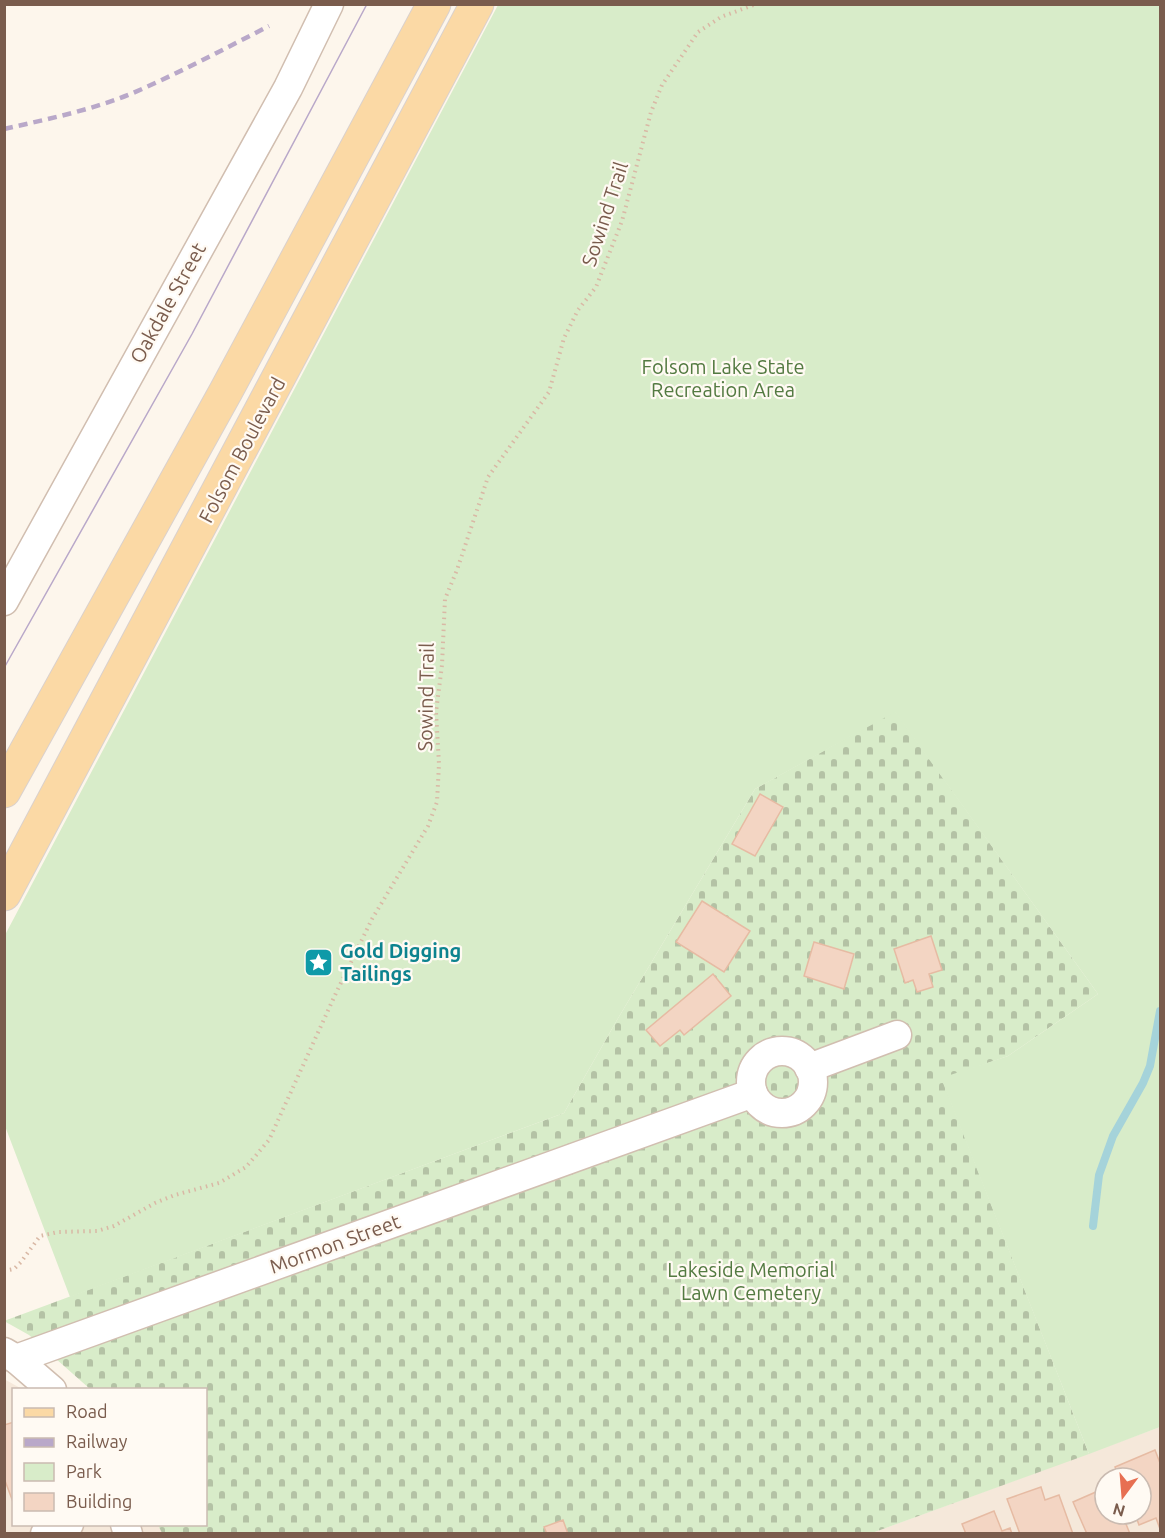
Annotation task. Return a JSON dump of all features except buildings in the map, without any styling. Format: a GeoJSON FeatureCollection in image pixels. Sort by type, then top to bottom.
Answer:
{"type":"FeatureCollection","features":[{"type":"Feature","properties":{"kind":"main road","name":"Folsom Boulevard"},"geometry":{"type":"LineString","coordinates":[[4,791],[226,391],[434,4]]}},
{"type":"Feature","properties":{"kind":"main road","name":"Folsom Boulevard"},"geometry":{"type":"LineString","coordinates":[[4,894],[477,4]]}},
{"type":"Feature","properties":{"kind":"street","name":"Oakdale Street"},"geometry":{"type":"LineString","coordinates":[[4,601],[288,88],[329,4]]}},
{"type":"Feature","properties":{"kind":"street"},"geometry":{"type":"LineString","coordinates":[[809,1068],[897,1035]]}},
{"type":"Feature","properties":{"kind":"street"},"geometry":{"type":"LineString","coordinates":[[772,1052],[792,1053],[801,1058],[809,1068],[813,1085],[810,1095],[804,1104],[795,1110],[785,1113],[766,1109],[753,1093],[752,1073],[763,1057],[772,1052]]}},
{"type":"Feature","properties":{"kind":"street","name":"Mormon Street"},"geometry":{"type":"LineString","coordinates":[[10,1356],[130,1317],[753,1093]]}},
{"type":"Feature","properties":{"kind":"street"},"geometry":{"type":"LineString","coordinates":[[10,1356],[51,1388]]}},
{"type":"Feature","properties":{"kind":"street"},"geometry":{"type":"LineString","coordinates":[[45,1533],[64,1526]]}},
{"type":"Feature","properties":{"kind":"path","name":"Sowind Trail"},"geometry":{"type":"LineString","coordinates":[[4,1271],[14,1269],[40,1236],[58,1232],[97,1231],[114,1226],[155,1203],[219,1183],[246,1167],[269,1140],[372,920],[428,826],[437,802],[440,764],[436,712],[442,665],[445,599],[488,477],[549,392],[564,338],[578,310],[596,287],[600,278],[622,221],[651,112],[662,85],[698,32],[721,17],[756,4]]}},
{"type":"Feature","properties":{"kind":"shaded area"},"geometry":{"type":"Polygon","coordinates":[[[4,1379],[20,1388],[12,1388],[12,1526],[159,1526],[162,1533],[5,1533],[4,1379]]]}},
{"type":"Feature","properties":{"kind":"shaded area"},"geometry":{"type":"Polygon","coordinates":[[[1160,1427],[1160,1533],[872,1533],[1160,1427]]]}},
{"type":"Feature","properties":{"kind":"green space","name":"Folsom Lake State Recreation Area"},"geometry":{"type":"Polygon","coordinates":[[[498,5],[1160,5],[1160,1427],[1089,1454],[941,1078],[1008,1056],[1098,994],[895,712],[755,789],[564,1113],[70,1297],[5,1126],[5,935],[498,5]]]}},
{"type":"Feature","properties":{"kind":"green space","name":"Lakeside Memorial Lawn Cemetery"},"geometry":{"type":"Polygon","coordinates":[[[895,711],[1098,994],[1008,1056],[942,1079],[1089,1454],[872,1533],[162,1533],[158,1526],[207,1526],[207,1388],[89,1388],[29,1335],[4,1321],[564,1113],[755,789],[895,711]]]}},
{"type":"Feature","properties":{"kind":"waterway"},"geometry":{"type":"LineString","coordinates":[[1093,1226],[1099,1175],[1113,1136],[1150,1066],[1160,1011]]}},
{"type":"Feature","properties":{"kind":"tram line"},"geometry":{"type":"LineString","coordinates":[[4,668],[192,334],[367,4]]}},
{"type":"Feature","properties":{"kind":"railway"},"geometry":{"type":"LineString","coordinates":[[4,129],[86,109],[133,93],[269,26]]}},
{"type":"Feature","properties":{"kind":"place","name":"Gold Digging Tailings"},"geometry":{"type":"Point","coordinates":[319,962]}}]}
